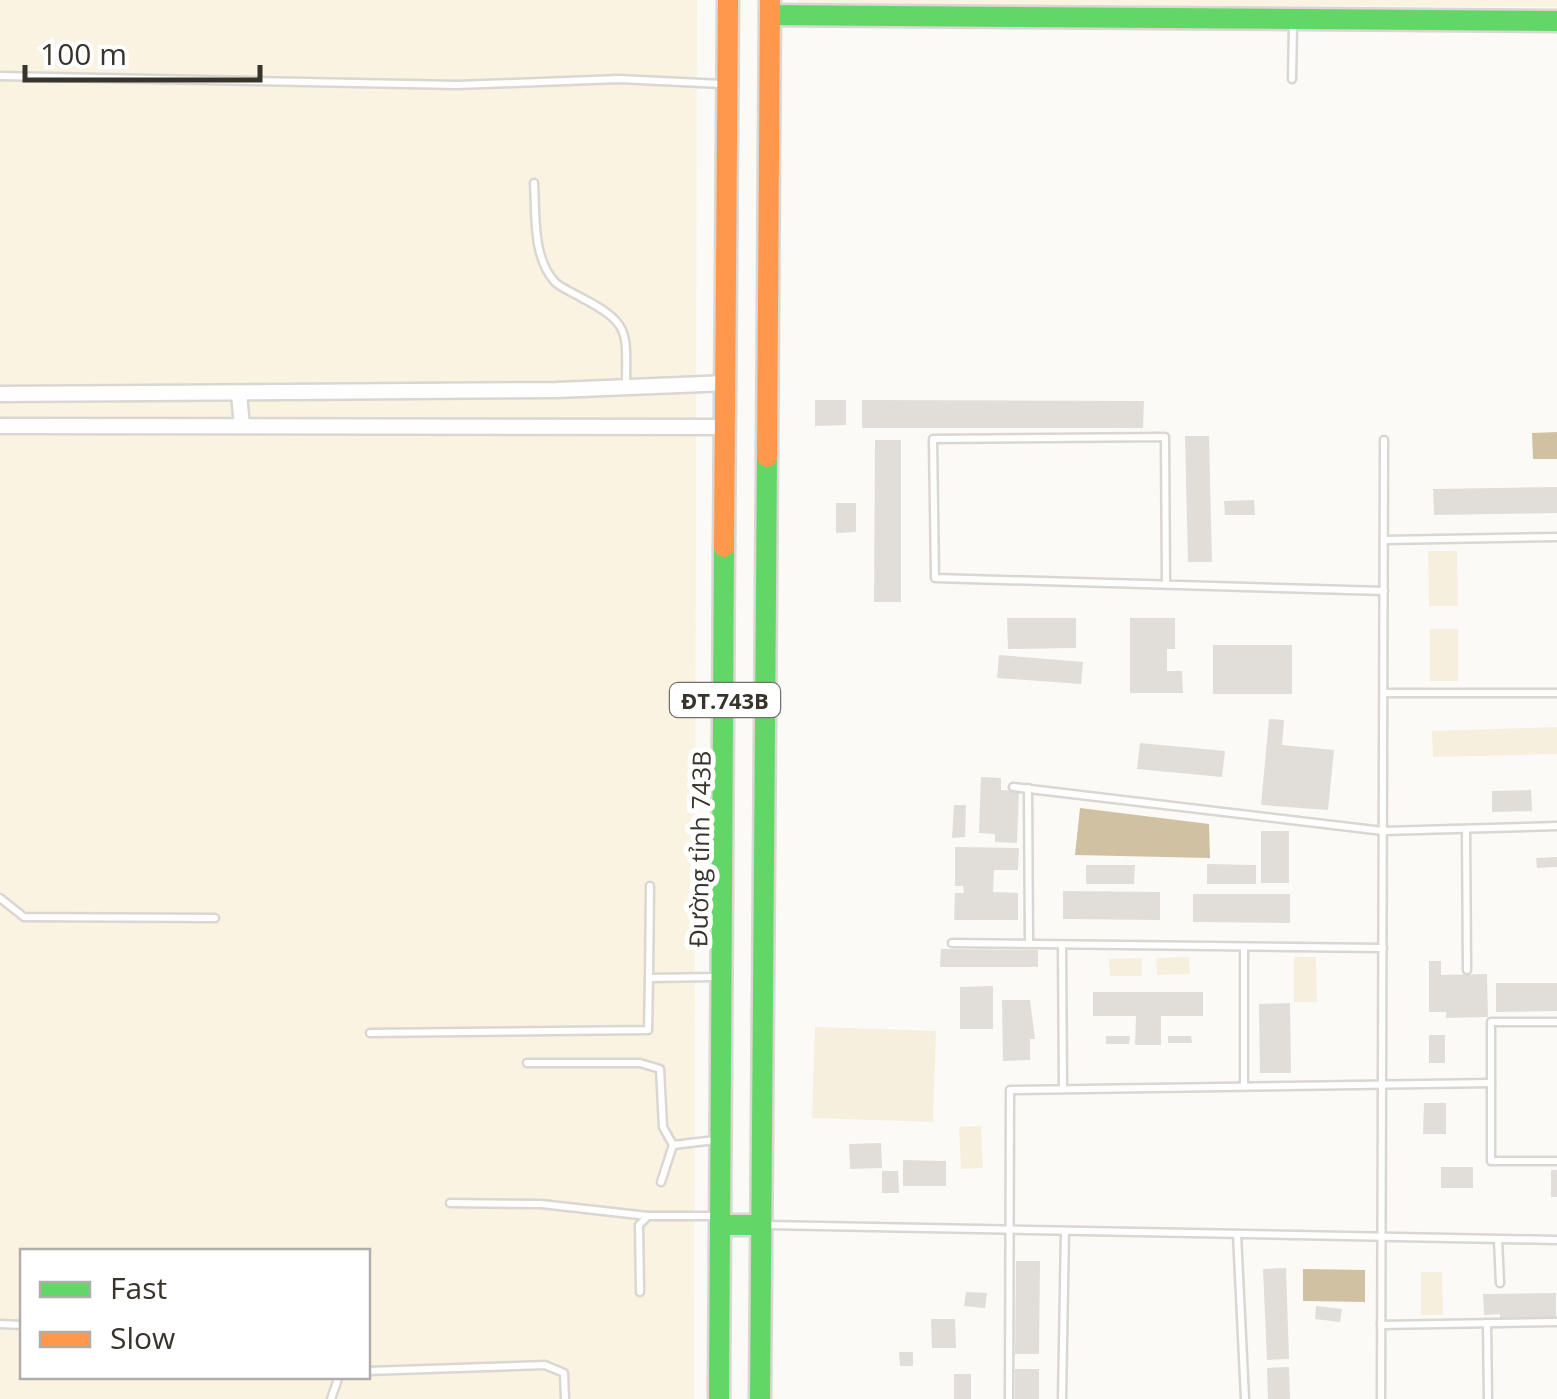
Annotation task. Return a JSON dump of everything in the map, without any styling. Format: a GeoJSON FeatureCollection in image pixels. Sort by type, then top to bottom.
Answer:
{"type":"FeatureCollection","features":[{"type":"Feature","properties":{"kind":"main road","name":"Đường tỉnh 743B"},"geometry":{"type":"LineString","coordinates":[[719,1399],[728,0]]}},
{"type":"Feature","properties":{"kind":"main road"},"geometry":{"type":"LineString","coordinates":[[770,8],[1293,19],[1557,20]]}},
{"type":"Feature","properties":{"kind":"main road","name":"ĐT.743B"},"geometry":{"type":"LineString","coordinates":[[760,1399],[770,8]]}},
{"type":"Feature","properties":{"kind":"main road"},"geometry":{"type":"LineString","coordinates":[[721,1221],[761,1225]]}},
{"type":"Feature","properties":{"kind":"street"},"geometry":{"type":"LineString","coordinates":[[0,394],[239,394],[728,383]]}},
{"type":"Feature","properties":{"kind":"street"},"geometry":{"type":"LineString","coordinates":[[239,394],[242,426]]}},
{"type":"Feature","properties":{"kind":"street"},"geometry":{"type":"LineString","coordinates":[[0,426],[728,427]]}},
{"type":"Feature","properties":{"kind":"lane"},"geometry":{"type":"LineString","coordinates":[[1292,79],[1293,19]]}},
{"type":"Feature","properties":{"kind":"lane"},"geometry":{"type":"LineString","coordinates":[[0,76],[458,85],[619,80],[728,85]]}},
{"type":"Feature","properties":{"kind":"lane"},"geometry":{"type":"LineString","coordinates":[[534,183],[544,263],[556,283],[608,311],[622,325],[626,387]]}},
{"type":"Feature","properties":{"kind":"lane"},"geometry":{"type":"LineString","coordinates":[[1166,585],[1165,437],[933,439],[935,578],[1166,585],[1384,591]]}},
{"type":"Feature","properties":{"kind":"lane"},"geometry":{"type":"LineString","coordinates":[[1381,1399],[1384,440]]}},
{"type":"Feature","properties":{"kind":"lane"},"geometry":{"type":"LineString","coordinates":[[1384,540],[1557,537]]}},
{"type":"Feature","properties":{"kind":"lane"},"geometry":{"type":"LineString","coordinates":[[1384,693],[1557,693]]}},
{"type":"Feature","properties":{"kind":"lane"},"geometry":{"type":"LineString","coordinates":[[1014,787],[1383,831],[1557,826]]}},
{"type":"Feature","properties":{"kind":"lane"},"geometry":{"type":"LineString","coordinates":[[1028,788],[1029,944]]}},
{"type":"Feature","properties":{"kind":"lane"},"geometry":{"type":"LineString","coordinates":[[1466,828],[1467,970]]}},
{"type":"Feature","properties":{"kind":"lane"},"geometry":{"type":"LineString","coordinates":[[370,1033],[648,1030],[650,886]]}},
{"type":"Feature","properties":{"kind":"lane"},"geometry":{"type":"LineString","coordinates":[[0,898],[24,917],[215,918]]}},
{"type":"Feature","properties":{"kind":"lane"},"geometry":{"type":"LineString","coordinates":[[952,944],[1383,948]]}},
{"type":"Feature","properties":{"kind":"lane"},"geometry":{"type":"LineString","coordinates":[[1062,944],[1063,1089]]}},
{"type":"Feature","properties":{"kind":"lane"},"geometry":{"type":"LineString","coordinates":[[1244,946],[1244,1086]]}},
{"type":"Feature","properties":{"kind":"lane"},"geometry":{"type":"LineString","coordinates":[[649,978],[722,977]]}},
{"type":"Feature","properties":{"kind":"lane"},"geometry":{"type":"LineString","coordinates":[[1557,1022],[1491,1022],[1491,1161],[1557,1161]]}},
{"type":"Feature","properties":{"kind":"lane"},"geometry":{"type":"LineString","coordinates":[[527,1063],[640,1063],[660,1070],[663,1127],[673,1145],[661,1182]]}},
{"type":"Feature","properties":{"kind":"lane"},"geometry":{"type":"LineString","coordinates":[[1009,1399],[1010,1090],[1491,1083]]}},
{"type":"Feature","properties":{"kind":"lane"},"geometry":{"type":"LineString","coordinates":[[673,1145],[721,1140]]}},
{"type":"Feature","properties":{"kind":"lane"},"geometry":{"type":"LineString","coordinates":[[450,1203],[542,1204],[721,1221]]}},
{"type":"Feature","properties":{"kind":"lane"},"geometry":{"type":"LineString","coordinates":[[640,1292],[640,1225],[648,1216]]}},
{"type":"Feature","properties":{"kind":"lane"},"geometry":{"type":"LineString","coordinates":[[761,1225],[1557,1240]]}},
{"type":"Feature","properties":{"kind":"lane"},"geometry":{"type":"LineString","coordinates":[[1062,1399],[1065,1231]]}},
{"type":"Feature","properties":{"kind":"lane"},"geometry":{"type":"LineString","coordinates":[[1237,1234],[1244,1399]]}},
{"type":"Feature","properties":{"kind":"lane"},"geometry":{"type":"LineString","coordinates":[[1498,1240],[1500,1283]]}},
{"type":"Feature","properties":{"kind":"lane"},"geometry":{"type":"LineString","coordinates":[[1382,1325],[1557,1322]]}},
{"type":"Feature","properties":{"kind":"lane"},"geometry":{"type":"LineString","coordinates":[[1487,1323],[1488,1399]]}},
{"type":"Feature","properties":{"kind":"lane"},"geometry":{"type":"LineString","coordinates":[[370,1372],[545,1365],[564,1373],[565,1399]]}},
{"type":"Feature","properties":{"kind":"shaded area"},"geometry":{"type":"Polygon","coordinates":[[[0,0],[697,0],[694,1399],[0,1399],[0,0]]]}},
{"type":"Feature","properties":{"kind":"shaded area"},"geometry":{"type":"Polygon","coordinates":[[[798,0],[1557,0],[1557,7],[798,4],[798,0]]]}},
{"type":"Feature","properties":{"kind":"shaded area"},"geometry":{"type":"Polygon","coordinates":[[[1557,432],[1557,459],[1533,459],[1532,433],[1557,432]]]}},
{"type":"Feature","properties":{"kind":"shaded area"},"geometry":{"type":"Polygon","coordinates":[[[1428,551],[1457,551],[1458,606],[1429,606],[1428,551]]]}},
{"type":"Feature","properties":{"kind":"shaded area"},"geometry":{"type":"Polygon","coordinates":[[[1430,629],[1458,629],[1458,681],[1430,681],[1430,629]]]}},
{"type":"Feature","properties":{"kind":"shaded area"},"geometry":{"type":"Polygon","coordinates":[[[1557,727],[1557,754],[1433,757],[1432,731],[1557,727]]]}},
{"type":"Feature","properties":{"kind":"shaded area"},"geometry":{"type":"Polygon","coordinates":[[[1080,808],[1209,824],[1210,858],[1075,855],[1080,808]]]}},
{"type":"Feature","properties":{"kind":"shaded area"},"geometry":{"type":"Polygon","coordinates":[[[1189,957],[1190,974],[1157,975],[1156,958],[1189,957]]]}},
{"type":"Feature","properties":{"kind":"shaded area"},"geometry":{"type":"Polygon","coordinates":[[[1294,957],[1316,957],[1317,1002],[1294,1002],[1294,957]]]}},
{"type":"Feature","properties":{"kind":"shaded area"},"geometry":{"type":"Polygon","coordinates":[[[1142,958],[1142,976],[1110,976],[1109,959],[1142,958]]]}},
{"type":"Feature","properties":{"kind":"shaded area"},"geometry":{"type":"Polygon","coordinates":[[[815,1027],[936,1031],[933,1122],[812,1118],[815,1027]]]}},
{"type":"Feature","properties":{"kind":"shaded area"},"geometry":{"type":"Polygon","coordinates":[[[981,1126],[983,1168],[961,1169],[959,1127],[981,1126]]]}},
{"type":"Feature","properties":{"kind":"shaded area"},"geometry":{"type":"Polygon","coordinates":[[[1303,1269],[1365,1270],[1365,1302],[1303,1301],[1303,1269]]]}},
{"type":"Feature","properties":{"kind":"shaded area"},"geometry":{"type":"Polygon","coordinates":[[[1421,1272],[1442,1272],[1443,1315],[1421,1315],[1421,1272]]]}},
{"type":"Feature","properties":{"kind":"building"},"geometry":{"type":"Polygon","coordinates":[[[815,400],[846,400],[846,425],[815,426],[815,400]]]}},
{"type":"Feature","properties":{"kind":"building"},"geometry":{"type":"Polygon","coordinates":[[[862,400],[1144,401],[1143,428],[862,428],[862,400]]]}},
{"type":"Feature","properties":{"kind":"building"},"geometry":{"type":"Polygon","coordinates":[[[1185,436],[1209,436],[1212,562],[1188,562],[1185,436]]]}},
{"type":"Feature","properties":{"kind":"building"},"geometry":{"type":"Polygon","coordinates":[[[875,440],[901,440],[901,602],[874,602],[875,440]]]}},
{"type":"Feature","properties":{"kind":"building"},"geometry":{"type":"Polygon","coordinates":[[[1557,487],[1557,513],[1434,515],[1433,489],[1557,487]]]}},
{"type":"Feature","properties":{"kind":"building"},"geometry":{"type":"Polygon","coordinates":[[[1254,500],[1255,515],[1225,515],[1224,501],[1254,500]]]}},
{"type":"Feature","properties":{"kind":"building"},"geometry":{"type":"Polygon","coordinates":[[[836,503],[856,503],[856,532],[836,533],[836,503]]]}},
{"type":"Feature","properties":{"kind":"building"},"geometry":{"type":"Polygon","coordinates":[[[1007,618],[1076,618],[1076,648],[1008,649],[1007,618]]]}},
{"type":"Feature","properties":{"kind":"building"},"geometry":{"type":"Polygon","coordinates":[[[1130,618],[1175,618],[1175,649],[1167,649],[1167,671],[1182,671],[1183,693],[1130,693],[1130,618]]]}},
{"type":"Feature","properties":{"kind":"building"},"geometry":{"type":"Polygon","coordinates":[[[1213,645],[1292,645],[1292,694],[1213,694],[1213,645]]]}},
{"type":"Feature","properties":{"kind":"building"},"geometry":{"type":"Polygon","coordinates":[[[999,655],[1083,662],[1081,684],[997,678],[999,655]]]}},
{"type":"Feature","properties":{"kind":"building"},"geometry":{"type":"Polygon","coordinates":[[[1269,719],[1284,720],[1282,745],[1334,750],[1328,810],[1261,805],[1269,719]]]}},
{"type":"Feature","properties":{"kind":"building"},"geometry":{"type":"Polygon","coordinates":[[[1140,743],[1225,751],[1222,777],[1137,769],[1140,743]]]}},
{"type":"Feature","properties":{"kind":"building"},"geometry":{"type":"Polygon","coordinates":[[[981,777],[1001,778],[1001,790],[1019,791],[1017,843],[995,842],[995,834],[979,833],[981,777]]]}},
{"type":"Feature","properties":{"kind":"building"},"geometry":{"type":"Polygon","coordinates":[[[1531,790],[1532,811],[1492,812],[1492,791],[1531,790]]]}},
{"type":"Feature","properties":{"kind":"building"},"geometry":{"type":"Polygon","coordinates":[[[954,805],[966,805],[965,837],[952,838],[954,805]]]}},
{"type":"Feature","properties":{"kind":"building"},"geometry":{"type":"Polygon","coordinates":[[[1261,831],[1289,831],[1289,883],[1261,883],[1261,831]]]}},
{"type":"Feature","properties":{"kind":"building"},"geometry":{"type":"Polygon","coordinates":[[[955,847],[1019,848],[1018,870],[994,870],[993,892],[1018,893],[1018,920],[954,920],[955,893],[964,893],[963,886],[955,886],[955,847]]]}},
{"type":"Feature","properties":{"kind":"building"},"geometry":{"type":"Polygon","coordinates":[[[1557,857],[1557,867],[1537,868],[1536,858],[1557,857]]]}},
{"type":"Feature","properties":{"kind":"building"},"geometry":{"type":"Polygon","coordinates":[[[1207,864],[1256,865],[1256,884],[1207,884],[1207,864]]]}},
{"type":"Feature","properties":{"kind":"building"},"geometry":{"type":"Polygon","coordinates":[[[1086,865],[1135,865],[1134,884],[1086,884],[1086,865]]]}},
{"type":"Feature","properties":{"kind":"building"},"geometry":{"type":"Polygon","coordinates":[[[1063,891],[1160,892],[1160,920],[1063,919],[1063,891]]]}},
{"type":"Feature","properties":{"kind":"building"},"geometry":{"type":"Polygon","coordinates":[[[1193,894],[1290,894],[1290,923],[1193,922],[1193,894]]]}},
{"type":"Feature","properties":{"kind":"building"},"geometry":{"type":"Polygon","coordinates":[[[941,949],[1038,950],[1038,967],[940,967],[941,949]]]}},
{"type":"Feature","properties":{"kind":"building"},"geometry":{"type":"Polygon","coordinates":[[[1429,961],[1441,961],[1441,975],[1487,974],[1488,1017],[1446,1018],[1446,1012],[1429,1012],[1429,961]]]}},
{"type":"Feature","properties":{"kind":"building"},"geometry":{"type":"Polygon","coordinates":[[[1496,983],[1557,983],[1557,1011],[1496,1012],[1496,983]]]}},
{"type":"Feature","properties":{"kind":"building"},"geometry":{"type":"Polygon","coordinates":[[[993,986],[993,1029],[960,1029],[960,987],[993,986]]]}},
{"type":"Feature","properties":{"kind":"building"},"geometry":{"type":"Polygon","coordinates":[[[1093,992],[1203,992],[1203,1016],[1161,1016],[1161,1045],[1135,1045],[1136,1016],[1093,1016],[1093,992]]]}},
{"type":"Feature","properties":{"kind":"building"},"geometry":{"type":"Polygon","coordinates":[[[1002,1000],[1030,1000],[1035,1039],[1030,1039],[1030,1060],[1003,1061],[1002,1000]]]}},
{"type":"Feature","properties":{"kind":"building"},"geometry":{"type":"Polygon","coordinates":[[[1290,1003],[1291,1073],[1260,1073],[1259,1004],[1290,1003]]]}},
{"type":"Feature","properties":{"kind":"building"},"geometry":{"type":"Polygon","coordinates":[[[1429,1035],[1445,1035],[1445,1063],[1429,1063],[1429,1035]]]}},
{"type":"Feature","properties":{"kind":"building"},"geometry":{"type":"Polygon","coordinates":[[[1106,1036],[1130,1036],[1129,1044],[1106,1044],[1106,1036]]]}},
{"type":"Feature","properties":{"kind":"building"},"geometry":{"type":"Polygon","coordinates":[[[1168,1036],[1191,1036],[1192,1043],[1168,1043],[1168,1036]]]}},
{"type":"Feature","properties":{"kind":"building"},"geometry":{"type":"Polygon","coordinates":[[[1424,1103],[1446,1103],[1446,1134],[1423,1134],[1424,1103]]]}},
{"type":"Feature","properties":{"kind":"building"},"geometry":{"type":"Polygon","coordinates":[[[881,1143],[882,1168],[850,1169],[849,1144],[881,1143]]]}},
{"type":"Feature","properties":{"kind":"building"},"geometry":{"type":"Polygon","coordinates":[[[903,1160],[946,1161],[946,1186],[903,1186],[903,1160]]]}},
{"type":"Feature","properties":{"kind":"building"},"geometry":{"type":"Polygon","coordinates":[[[1441,1167],[1473,1167],[1473,1188],[1441,1188],[1441,1167]]]}},
{"type":"Feature","properties":{"kind":"building"},"geometry":{"type":"Polygon","coordinates":[[[1551,1170],[1557,1170],[1557,1197],[1551,1197],[1551,1170]]]}},
{"type":"Feature","properties":{"kind":"building"},"geometry":{"type":"Polygon","coordinates":[[[882,1171],[898,1171],[899,1193],[882,1193],[882,1171]]]}},
{"type":"Feature","properties":{"kind":"building"},"geometry":{"type":"Polygon","coordinates":[[[1016,1261],[1040,1261],[1039,1354],[1015,1354],[1016,1261]]]}},
{"type":"Feature","properties":{"kind":"building"},"geometry":{"type":"Polygon","coordinates":[[[1286,1268],[1289,1359],[1267,1360],[1263,1269],[1286,1268]]]}},
{"type":"Feature","properties":{"kind":"building"},"geometry":{"type":"Polygon","coordinates":[[[966,1292],[987,1293],[985,1308],[964,1306],[966,1292]]]}},
{"type":"Feature","properties":{"kind":"building"},"geometry":{"type":"Polygon","coordinates":[[[1556,1293],[1556,1317],[1484,1315],[1483,1294],[1556,1293]]]}},
{"type":"Feature","properties":{"kind":"building"},"geometry":{"type":"Polygon","coordinates":[[[1316,1306],[1342,1309],[1340,1322],[1315,1319],[1316,1306]]]}},
{"type":"Feature","properties":{"kind":"building"},"geometry":{"type":"Polygon","coordinates":[[[931,1319],[955,1319],[956,1348],[932,1348],[931,1319]]]}},
{"type":"Feature","properties":{"kind":"building"},"geometry":{"type":"Polygon","coordinates":[[[899,1352],[913,1352],[913,1366],[900,1366],[899,1352]]]}},
{"type":"Feature","properties":{"kind":"building"},"geometry":{"type":"Polygon","coordinates":[[[1289,1367],[1290,1399],[1268,1399],[1267,1368],[1289,1367]]]}},
{"type":"Feature","properties":{"kind":"building"},"geometry":{"type":"Polygon","coordinates":[[[1015,1369],[1039,1369],[1039,1399],[1015,1399],[1015,1369]]]}},
{"type":"Feature","properties":{"kind":"building"},"geometry":{"type":"Polygon","coordinates":[[[954,1374],[971,1374],[971,1399],[954,1399],[954,1374]]]}},
{"type":"Feature","properties":{"kind":"traffic: fast"},"geometry":{"type":"LineString","coordinates":[[770,15],[1557,21]]}},
{"type":"Feature","properties":{"kind":"traffic: fast"},"geometry":{"type":"LineString","coordinates":[[760,1399],[767,457]]}},
{"type":"Feature","properties":{"kind":"traffic: fast"},"geometry":{"type":"LineString","coordinates":[[719,1399],[724,547]]}},
{"type":"Feature","properties":{"kind":"traffic: fast"},"geometry":{"type":"LineString","coordinates":[[721,1225],[761,1225]]}},
{"type":"Feature","properties":{"kind":"traffic: slow"},"geometry":{"type":"LineString","coordinates":[[724,547],[728,0]]}},
{"type":"Feature","properties":{"kind":"traffic: slow"},"geometry":{"type":"LineString","coordinates":[[767,457],[770,0]]}}]}
